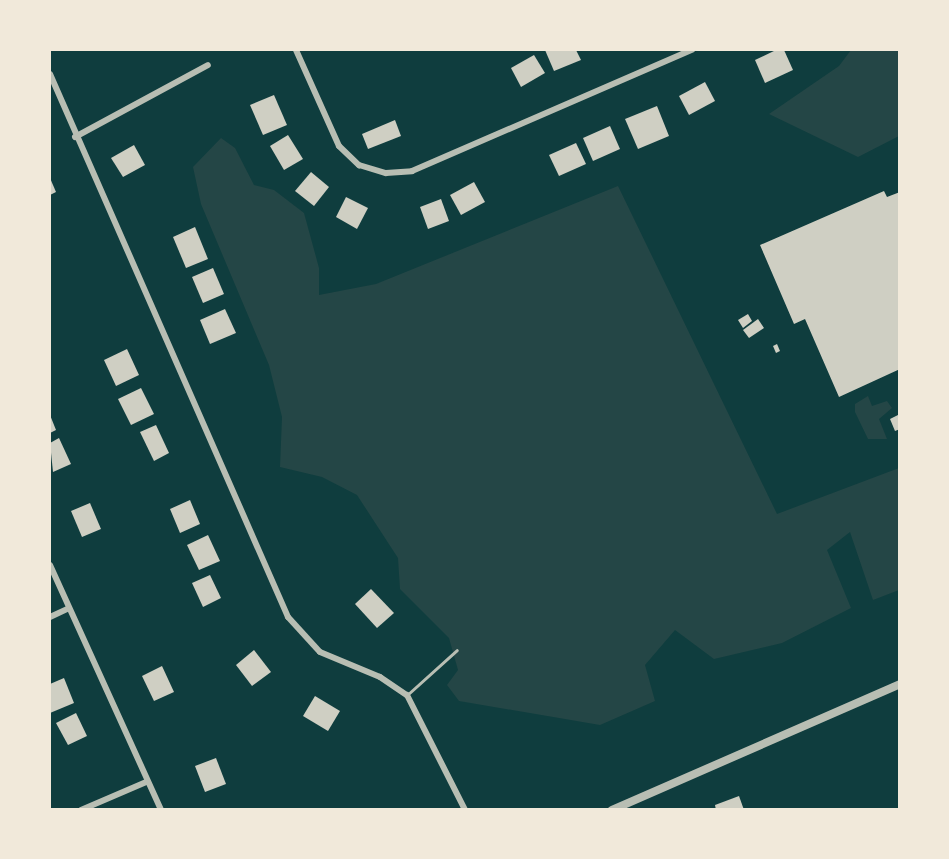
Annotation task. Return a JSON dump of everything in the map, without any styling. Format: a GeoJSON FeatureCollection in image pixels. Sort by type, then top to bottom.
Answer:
{"type":"FeatureCollection","features":[{"type":"Feature","properties":{"kind":"street"},"geometry":{"type":"LineString","coordinates":[[296,50],[339,146],[359,165],[386,173],[411,171],[692,50]]}},
{"type":"Feature","properties":{"kind":"street"},"geometry":{"type":"LineString","coordinates":[[75,137],[207,65]]}},
{"type":"Feature","properties":{"kind":"street"},"geometry":{"type":"LineString","coordinates":[[50,74],[75,137],[288,617],[320,652],[380,676],[407,695],[465,810]]}},
{"type":"Feature","properties":{"kind":"street"},"geometry":{"type":"LineString","coordinates":[[50,565],[146,782],[161,810]]}},
{"type":"Feature","properties":{"kind":"street"},"geometry":{"type":"LineString","coordinates":[[50,617],[69,608]]}},
{"type":"Feature","properties":{"kind":"street"},"geometry":{"type":"LineString","coordinates":[[612,810],[900,684]]}},
{"type":"Feature","properties":{"kind":"street"},"geometry":{"type":"LineString","coordinates":[[81,810],[146,782]]}},
{"type":"Feature","properties":{"kind":"lane"},"geometry":{"type":"LineString","coordinates":[[407,695],[457,650]]}},
{"type":"Feature","properties":{"kind":"shaded area"},"geometry":{"type":"Polygon","coordinates":[[[851,50],[899,50],[899,136],[858,157],[769,114],[839,66],[851,50]]]}},
{"type":"Feature","properties":{"kind":"shaded area"},"geometry":{"type":"Polygon","coordinates":[[[221,138],[235,148],[254,185],[274,190],[304,213],[319,268],[319,295],[376,284],[618,186],[777,514],[899,468],[899,590],[873,600],[850,532],[827,550],[851,608],[782,643],[714,659],[675,630],[645,665],[655,701],[600,725],[459,701],[447,685],[458,670],[449,638],[400,589],[398,558],[357,495],[322,477],[280,467],[282,417],[269,365],[201,204],[193,167],[221,138]]]}},
{"type":"Feature","properties":{"kind":"shaded area"},"geometry":{"type":"Polygon","coordinates":[[[868,396],[872,406],[887,401],[892,408],[879,419],[887,439],[868,439],[855,412],[855,404],[868,396]]]}},
{"type":"Feature","properties":{"kind":"building"},"geometry":{"type":"Polygon","coordinates":[[[545,50],[576,50],[581,60],[554,71],[545,50]]]}},
{"type":"Feature","properties":{"kind":"building"},"geometry":{"type":"Polygon","coordinates":[[[776,50],[784,50],[793,70],[765,83],[755,60],[776,50]]]}},
{"type":"Feature","properties":{"kind":"building"},"geometry":{"type":"Polygon","coordinates":[[[534,55],[545,73],[521,87],[511,68],[534,55]]]}},
{"type":"Feature","properties":{"kind":"building"},"geometry":{"type":"Polygon","coordinates":[[[705,82],[715,101],[689,115],[679,96],[705,82]]]}},
{"type":"Feature","properties":{"kind":"building"},"geometry":{"type":"Polygon","coordinates":[[[274,95],[287,125],[263,135],[250,105],[274,95]]]}},
{"type":"Feature","properties":{"kind":"building"},"geometry":{"type":"Polygon","coordinates":[[[657,106],[669,136],[638,149],[625,119],[657,106]]]}},
{"type":"Feature","properties":{"kind":"building"},"geometry":{"type":"Polygon","coordinates":[[[395,120],[401,136],[368,149],[362,134],[395,120]]]}},
{"type":"Feature","properties":{"kind":"building"},"geometry":{"type":"Polygon","coordinates":[[[610,126],[620,149],[593,161],[583,138],[610,126]]]}},
{"type":"Feature","properties":{"kind":"building"},"geometry":{"type":"Polygon","coordinates":[[[288,135],[303,159],[284,170],[270,146],[288,135]]]}},
{"type":"Feature","properties":{"kind":"building"},"geometry":{"type":"Polygon","coordinates":[[[576,143],[586,164],[559,176],[549,155],[576,143]]]}},
{"type":"Feature","properties":{"kind":"building"},"geometry":{"type":"Polygon","coordinates":[[[134,145],[145,165],[123,177],[111,158],[134,145]]]}},
{"type":"Feature","properties":{"kind":"building"},"geometry":{"type":"Polygon","coordinates":[[[311,172],[329,187],[314,206],[295,191],[311,172]]]}},
{"type":"Feature","properties":{"kind":"building"},"geometry":{"type":"Polygon","coordinates":[[[50,178],[56,192],[50,195],[50,178]]]}},
{"type":"Feature","properties":{"kind":"building"},"geometry":{"type":"Polygon","coordinates":[[[474,182],[485,202],[461,215],[450,195],[474,182]]]}},
{"type":"Feature","properties":{"kind":"building"},"geometry":{"type":"Polygon","coordinates":[[[884,191],[887,197],[900,192],[900,369],[839,397],[805,319],[794,324],[760,245],[884,191]]]}},
{"type":"Feature","properties":{"kind":"building"},"geometry":{"type":"Polygon","coordinates":[[[346,197],[368,208],[357,229],[336,217],[346,197]]]}},
{"type":"Feature","properties":{"kind":"building"},"geometry":{"type":"Polygon","coordinates":[[[441,199],[449,221],[428,229],[420,207],[441,199]]]}},
{"type":"Feature","properties":{"kind":"building"},"geometry":{"type":"Polygon","coordinates":[[[195,227],[208,259],[186,268],[173,237],[195,227]]]}},
{"type":"Feature","properties":{"kind":"building"},"geometry":{"type":"Polygon","coordinates":[[[213,268],[224,294],[203,303],[192,277],[213,268]]]}},
{"type":"Feature","properties":{"kind":"building"},"geometry":{"type":"Polygon","coordinates":[[[225,309],[236,333],[210,344],[200,320],[225,309]]]}},
{"type":"Feature","properties":{"kind":"building"},"geometry":{"type":"Polygon","coordinates":[[[748,314],[752,321],[743,328],[738,320],[748,314]]]}},
{"type":"Feature","properties":{"kind":"building"},"geometry":{"type":"Polygon","coordinates":[[[758,319],[764,328],[749,338],[743,330],[758,319]]]}},
{"type":"Feature","properties":{"kind":"building"},"geometry":{"type":"Polygon","coordinates":[[[777,344],[780,351],[776,353],[773,346],[777,344]]]}},
{"type":"Feature","properties":{"kind":"building"},"geometry":{"type":"Polygon","coordinates":[[[127,349],[139,375],[116,386],[104,360],[127,349]]]}},
{"type":"Feature","properties":{"kind":"building"},"geometry":{"type":"Polygon","coordinates":[[[141,388],[154,414],[131,425],[118,399],[141,388]]]}},
{"type":"Feature","properties":{"kind":"building"},"geometry":{"type":"Polygon","coordinates":[[[900,414],[900,429],[895,431],[890,419],[900,414]]]}},
{"type":"Feature","properties":{"kind":"building"},"geometry":{"type":"Polygon","coordinates":[[[50,415],[56,430],[50,433],[50,415]]]}},
{"type":"Feature","properties":{"kind":"building"},"geometry":{"type":"Polygon","coordinates":[[[156,425],[169,453],[154,461],[140,432],[156,425]]]}},
{"type":"Feature","properties":{"kind":"building"},"geometry":{"type":"Polygon","coordinates":[[[59,438],[71,464],[53,472],[50,443],[59,438]]]}},
{"type":"Feature","properties":{"kind":"building"},"geometry":{"type":"Polygon","coordinates":[[[190,500],[200,524],[180,533],[170,509],[190,500]]]}},
{"type":"Feature","properties":{"kind":"building"},"geometry":{"type":"Polygon","coordinates":[[[90,503],[101,529],[82,537],[71,511],[90,503]]]}},
{"type":"Feature","properties":{"kind":"building"},"geometry":{"type":"Polygon","coordinates":[[[208,535],[220,561],[199,570],[187,545],[208,535]]]}},
{"type":"Feature","properties":{"kind":"building"},"geometry":{"type":"Polygon","coordinates":[[[210,575],[221,598],[203,607],[192,583],[210,575]]]}},
{"type":"Feature","properties":{"kind":"building"},"geometry":{"type":"Polygon","coordinates":[[[371,589],[394,613],[377,628],[355,604],[371,589]]]}},
{"type":"Feature","properties":{"kind":"building"},"geometry":{"type":"Polygon","coordinates":[[[254,650],[271,672],[252,686],[236,665],[254,650]]]}},
{"type":"Feature","properties":{"kind":"building"},"geometry":{"type":"Polygon","coordinates":[[[162,666],[174,692],[154,701],[142,676],[162,666]]]}},
{"type":"Feature","properties":{"kind":"building"},"geometry":{"type":"Polygon","coordinates":[[[64,678],[74,703],[50,713],[50,684],[64,678]]]}},
{"type":"Feature","properties":{"kind":"building"},"geometry":{"type":"Polygon","coordinates":[[[315,696],[340,711],[328,731],[303,716],[315,696]]]}},
{"type":"Feature","properties":{"kind":"building"},"geometry":{"type":"Polygon","coordinates":[[[76,713],[87,736],[68,745],[56,723],[76,713]]]}},
{"type":"Feature","properties":{"kind":"building"},"geometry":{"type":"Polygon","coordinates":[[[216,758],[226,784],[205,792],[195,766],[216,758]]]}},
{"type":"Feature","properties":{"kind":"building"},"geometry":{"type":"Polygon","coordinates":[[[739,796],[744,810],[716,810],[715,805],[739,796]]]}}]}
